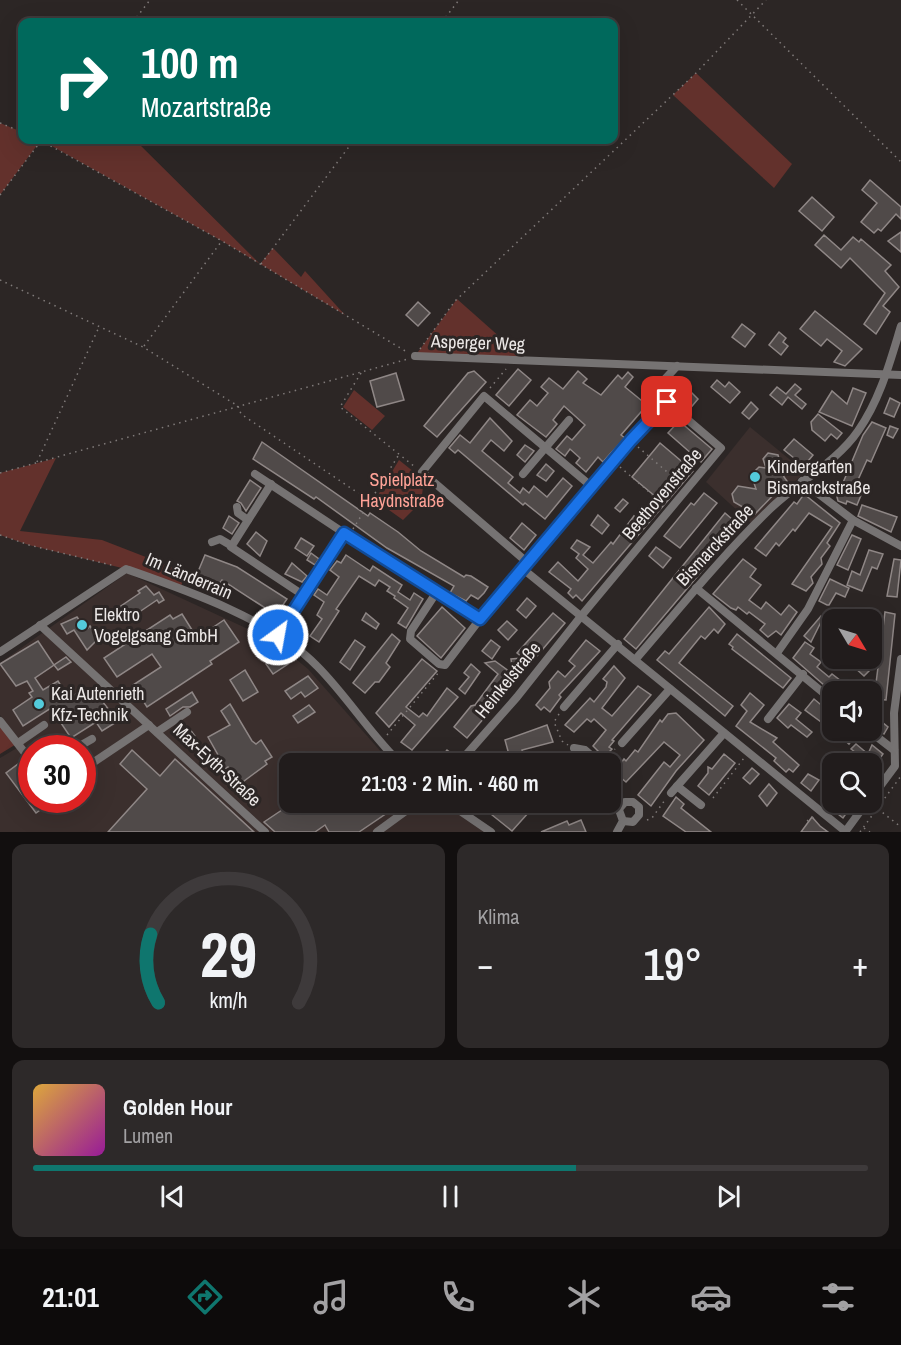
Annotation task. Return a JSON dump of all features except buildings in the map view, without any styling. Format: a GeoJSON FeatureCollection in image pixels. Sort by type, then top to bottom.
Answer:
{"type":"FeatureCollection","features":[{"type":"Feature","properties":{"kind":"street","name":"Bismarckstraße"},"geometry":{"type":"LineString","coordinates":[[635,660],[696,588],[771,508],[858,432],[887,373],[901,326]]}},
{"type":"Feature","properties":{"kind":"street","name":"Asperger Weg"},"geometry":{"type":"LineString","coordinates":[[414,357],[901,375]]}},
{"type":"Feature","properties":{"kind":"street"},"geometry":{"type":"LineString","coordinates":[[436,593],[411,630],[410,639],[439,664],[445,665],[480,619],[591,486],[667,402],[654,391],[676,366]]}},
{"type":"Feature","properties":{"kind":"street"},"geometry":{"type":"LineString","coordinates":[[591,486],[484,396],[422,472],[582,615],[845,832],[859,813]]}},
{"type":"Feature","properties":{"kind":"street","name":"Beethovenstraße"},"geometry":{"type":"LineString","coordinates":[[582,615],[721,448],[667,402]]}},
{"type":"Feature","properties":{"kind":"street"},"geometry":{"type":"LineString","coordinates":[[523,474],[569,420]]}},
{"type":"Feature","properties":{"kind":"street"},"geometry":{"type":"LineString","coordinates":[[255,474],[436,593],[480,619]]}},
{"type":"Feature","properties":{"kind":"street"},"geometry":{"type":"LineString","coordinates":[[802,481],[853,520],[901,546]]}},
{"type":"Feature","properties":{"kind":"street"},"geometry":{"type":"LineString","coordinates":[[232,546],[272,484]]}},
{"type":"Feature","properties":{"kind":"street"},"geometry":{"type":"LineString","coordinates":[[237,507],[238,513],[248,520]]}},
{"type":"Feature","properties":{"kind":"street"},"geometry":{"type":"LineString","coordinates":[[777,653],[808,609],[853,520]]}},
{"type":"Feature","properties":{"kind":"street"},"geometry":{"type":"LineString","coordinates":[[278,635],[303,595],[346,535]]}},
{"type":"Feature","properties":{"kind":"street"},"geometry":{"type":"LineString","coordinates":[[212,542],[220,539],[303,595]]}},
{"type":"Feature","properties":{"kind":"street","name":"Im Länderrain"},"geometry":{"type":"LineString","coordinates":[[0,652],[126,568],[180,588],[278,635],[318,667],[390,753]]}},
{"type":"Feature","properties":{"kind":"street"},"geometry":{"type":"LineString","coordinates":[[696,588],[822,691]]}},
{"type":"Feature","properties":{"kind":"street","name":"Heinkelstraße"},"geometry":{"type":"LineString","coordinates":[[468,753],[518,697],[582,615]]}},
{"type":"Feature","properties":{"kind":"street","name":"Max-Eyth-Straße"},"geometry":{"type":"LineString","coordinates":[[40,625],[265,832]]}},
{"type":"Feature","properties":{"kind":"street"},"geometry":{"type":"LineString","coordinates":[[564,707],[618,644]]}},
{"type":"Feature","properties":{"kind":"street"},"geometry":{"type":"LineString","coordinates":[[882,789],[900,774],[894,750],[894,713],[901,659]]}},
{"type":"Feature","properties":{"kind":"street"},"geometry":{"type":"LineString","coordinates":[[768,719],[803,675]]}},
{"type":"Feature","properties":{"kind":"street"},"geometry":{"type":"LineString","coordinates":[[622,743],[670,689]]}},
{"type":"Feature","properties":{"kind":"street"},"geometry":{"type":"LineString","coordinates":[[157,732],[187,712]]}},
{"type":"Feature","properties":{"kind":"street"},"geometry":{"type":"LineString","coordinates":[[0,721],[18,743]]}},
{"type":"Feature","properties":{"kind":"street"},"geometry":{"type":"LineString","coordinates":[[96,761],[149,725]]}},
{"type":"Feature","properties":{"kind":"street"},"geometry":{"type":"LineString","coordinates":[[30,735],[44,726]]}},
{"type":"Feature","properties":{"kind":"street"},"geometry":{"type":"LineString","coordinates":[[670,793],[724,733]]}},
{"type":"Feature","properties":{"kind":"street"},"geometry":{"type":"LineString","coordinates":[[882,741],[894,750]]}},
{"type":"Feature","properties":{"kind":"street"},"geometry":{"type":"LineString","coordinates":[[574,748],[589,753]]}},
{"type":"Feature","properties":{"kind":"street"},"geometry":{"type":"LineString","coordinates":[[677,786],[700,805]]}},
{"type":"Feature","properties":{"kind":"street"},"geometry":{"type":"LineString","coordinates":[[621,807],[625,802],[633,802],[639,807],[638,817],[633,822],[623,821]]}},
{"type":"Feature","properties":{"kind":"street"},"geometry":{"type":"LineString","coordinates":[[377,832],[403,813]]}},
{"type":"Feature","properties":{"kind":"street"},"geometry":{"type":"LineString","coordinates":[[463,813],[491,832]]}},
{"type":"Feature","properties":{"kind":"street"},"geometry":{"type":"LineString","coordinates":[[617,832],[623,821],[620,813]]}},
{"type":"Feature","properties":{"kind":"path"},"geometry":{"type":"LineString","coordinates":[[136,18],[150,0]]}},
{"type":"Feature","properties":{"kind":"path"},"geometry":{"type":"LineString","coordinates":[[445,18],[459,0]]}},
{"type":"Feature","properties":{"kind":"path"},"geometry":{"type":"LineString","coordinates":[[737,0],[901,162]]}},
{"type":"Feature","properties":{"kind":"path"},"geometry":{"type":"LineString","coordinates":[[0,473],[414,357],[455,301],[754,16],[766,0]]}},
{"type":"Feature","properties":{"kind":"path"},"geometry":{"type":"LineString","coordinates":[[0,123],[18,130]]}},
{"type":"Feature","properties":{"kind":"path"},"geometry":{"type":"LineString","coordinates":[[0,195],[38,144]]}},
{"type":"Feature","properties":{"kind":"path","name":"Asperger Weg"},"geometry":{"type":"LineString","coordinates":[[48,144],[222,241],[414,357]]}},
{"type":"Feature","properties":{"kind":"path"},"geometry":{"type":"LineString","coordinates":[[261,264],[351,144]]}},
{"type":"Feature","properties":{"kind":"path"},"geometry":{"type":"LineString","coordinates":[[143,347],[222,241]]}},
{"type":"Feature","properties":{"kind":"path"},"geometry":{"type":"LineString","coordinates":[[0,280],[143,347],[238,406],[241,414],[370,501]]}},
{"type":"Feature","properties":{"kind":"path"},"geometry":{"type":"LineString","coordinates":[[36,463],[99,326]]}},
{"type":"Feature","properties":{"kind":"path"},"geometry":{"type":"LineString","coordinates":[[484,396],[512,361]]}},
{"type":"Feature","properties":{"kind":"path"},"geometry":{"type":"LineString","coordinates":[[362,372],[340,407],[422,472]]}},
{"type":"Feature","properties":{"kind":"path"},"geometry":{"type":"LineString","coordinates":[[631,440],[687,489]]}},
{"type":"Feature","properties":{"kind":"path"},"geometry":{"type":"LineString","coordinates":[[346,535],[398,455]]}},
{"type":"Feature","properties":{"kind":"path"},"geometry":{"type":"LineString","coordinates":[[613,461],[670,510]]}},
{"type":"Feature","properties":{"kind":"path"},"geometry":{"type":"LineString","coordinates":[[0,535],[29,545],[126,568]]}},
{"type":"Feature","properties":{"kind":"path"},"geometry":{"type":"LineString","coordinates":[[380,742],[445,665]]}},
{"type":"Feature","properties":{"kind":"path"},"geometry":{"type":"LineString","coordinates":[[564,707],[554,722],[562,741],[574,748]]}},
{"type":"Feature","properties":{"kind":"path"},"geometry":{"type":"LineString","coordinates":[[612,753],[622,743]]}},
{"type":"Feature","properties":{"kind":"path"},"geometry":{"type":"LineString","coordinates":[[712,798],[749,753]]}},
{"type":"Feature","properties":{"kind":"path"},"geometry":{"type":"LineString","coordinates":[[882,801],[900,774]]}},
{"type":"Feature","properties":{"kind":"path"},"geometry":{"type":"LineString","coordinates":[[638,817],[648,820],[652,818],[670,793]]}},
{"type":"Feature","properties":{"kind":"path"},"geometry":{"type":"LineString","coordinates":[[860,832],[874,813]]}},
{"type":"Feature","properties":{"kind":"path"},"geometry":{"type":"LineString","coordinates":[[882,813],[901,827]]}},
{"type":"Feature","properties":{"kind":"path"},"geometry":{"type":"LineString","coordinates":[[863,827],[870,832]]}},
{"type":"Feature","properties":{"kind":"shaded area","name":"Kindergarten Bismarckstraße"},"geometry":{"type":"Polygon","coordinates":[[[750,427],[805,472],[751,523],[706,482],[750,427]]]}},
{"type":"Feature","properties":{"kind":"shaded area"},"geometry":{"type":"Polygon","coordinates":[[[127,573],[274,641],[308,669],[382,753],[279,753],[279,813],[457,813],[486,832],[0,832],[0,758],[18,747],[18,813],[96,813],[96,735],[18,735],[18,740],[0,715],[0,663],[127,573]]]}},
{"type":"Feature","properties":{"kind":"green space"},"geometry":{"type":"Polygon","coordinates":[[[696,73],[792,164],[774,188],[673,95],[696,73]]]}},
{"type":"Feature","properties":{"kind":"green space"},"geometry":{"type":"Polygon","coordinates":[[[0,123],[18,130],[18,144],[38,144],[0,195],[0,123]]]}},
{"type":"Feature","properties":{"kind":"green space"},"geometry":{"type":"Polygon","coordinates":[[[48,144],[139,144],[260,264],[48,144]]]}},
{"type":"Feature","properties":{"kind":"green space"},"geometry":{"type":"Polygon","coordinates":[[[273,248],[301,277],[305,271],[345,315],[260,264],[273,248]]]}},
{"type":"Feature","properties":{"kind":"green space"},"geometry":{"type":"Polygon","coordinates":[[[457,299],[527,361],[415,356],[457,299]]]}},
{"type":"Feature","properties":{"kind":"green space"},"geometry":{"type":"Polygon","coordinates":[[[354,390],[385,416],[372,430],[343,407],[354,390]]]}},
{"type":"Feature","properties":{"kind":"green space"},"geometry":{"type":"Polygon","coordinates":[[[56,458],[20,531],[102,540],[187,573],[180,588],[126,569],[29,545],[0,535],[0,473],[56,458]]]}},
{"type":"Feature","properties":{"kind":"green space","name":"Spielplatz Haydnstraße"},"geometry":{"type":"Polygon","coordinates":[[[399,460],[424,480],[421,502],[403,520],[375,500],[399,460]]]}},
{"type":"Feature","properties":{"kind":"green space"},"geometry":{"type":"Polygon","coordinates":[[[0,721],[18,743],[0,754],[0,721]]]}},
{"type":"Feature","properties":{"kind":"place","name":"Kindergarten Bismarckstraße"},"geometry":{"type":"Point","coordinates":[755,477]}},
{"type":"Feature","properties":{"kind":"place","name":"Elektro Vogelgsang GmbH"},"geometry":{"type":"Point","coordinates":[82,625]}},
{"type":"Feature","properties":{"kind":"place","name":"Kai Autenrieth Kfz-Technik"},"geometry":{"type":"Point","coordinates":[39,704]}},
{"type":"Feature","properties":{"kind":"route"},"geometry":{"type":"LineString","coordinates":[[278,635],[344,533],[480,619],[591,486],[667,402]]}}]}
